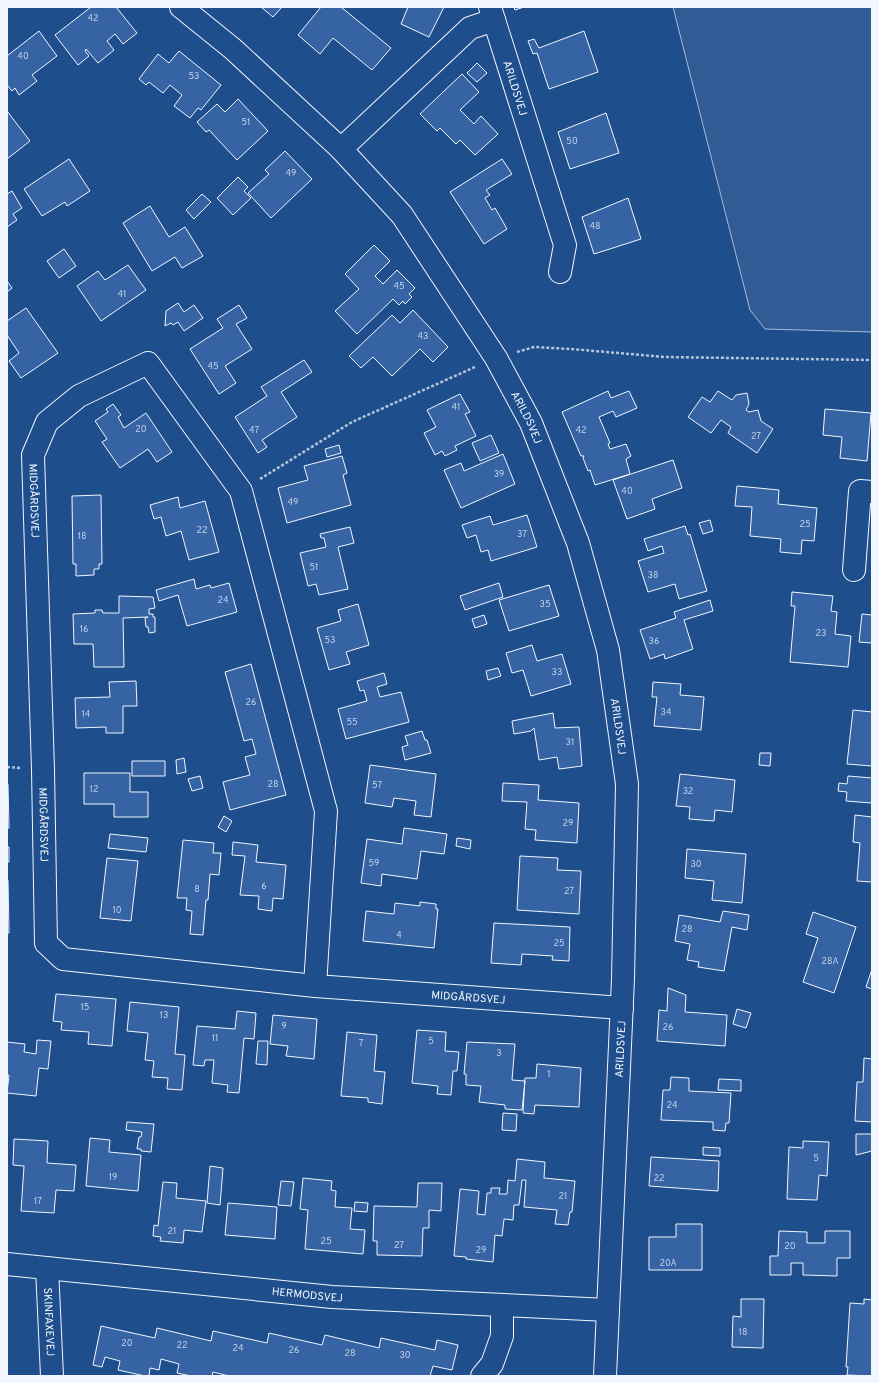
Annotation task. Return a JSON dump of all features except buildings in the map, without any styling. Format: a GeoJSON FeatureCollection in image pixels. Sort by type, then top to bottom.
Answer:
{"type":"FeatureCollection","features":[{"type":"Feature","properties":{"kind":"street","name":"ARILDSVEJ"},"geometry":{"type":"LineString","coordinates":[[181,7],[233,49],[341,149],[402,215],[496,358],[531,423],[578,543],[608,650],[627,784],[622,1008],[605,1376]]}},
{"type":"Feature","properties":{"kind":"street","name":"ARILDSVEJ"},"geometry":{"type":"LineString","coordinates":[[341,149],[470,28],[492,13],[565,245],[560,272]]}},
{"type":"Feature","properties":{"kind":"street","name":"MIDGÅRDSVEJ"},"geometry":{"type":"LineString","coordinates":[[315,986],[326,811],[241,491],[148,363],[79,396],[46,422],[33,455],[46,943],[63,959],[315,986],[622,1008]]}},
{"type":"Feature","properties":{"kind":"street"},"geometry":{"type":"LineString","coordinates":[[854,570],[860,491],[872,492]]}},
{"type":"Feature","properties":{"kind":"street","name":"HERMODSVEJ"},"geometry":{"type":"LineString","coordinates":[[7,1264],[332,1297],[608,1310]]}},
{"type":"Feature","properties":{"kind":"street","name":"SKINFAXEVEJ"},"geometry":{"type":"LineString","coordinates":[[47,1268],[52,1376]]}},
{"type":"Feature","properties":{"kind":"street"},"geometry":{"type":"LineString","coordinates":[[482,1376],[492,1364],[502,1336],[502,1305]]}},
{"type":"Feature","properties":{"kind":"path"},"geometry":{"type":"LineString","coordinates":[[241,491],[352,422],[496,358],[534,347],[665,356],[872,360]]}},
{"type":"Feature","properties":{"kind":"shaded area"},"geometry":{"type":"Polygon","coordinates":[[[673,7],[872,7],[872,332],[765,329],[750,310],[673,7]]]}}]}
